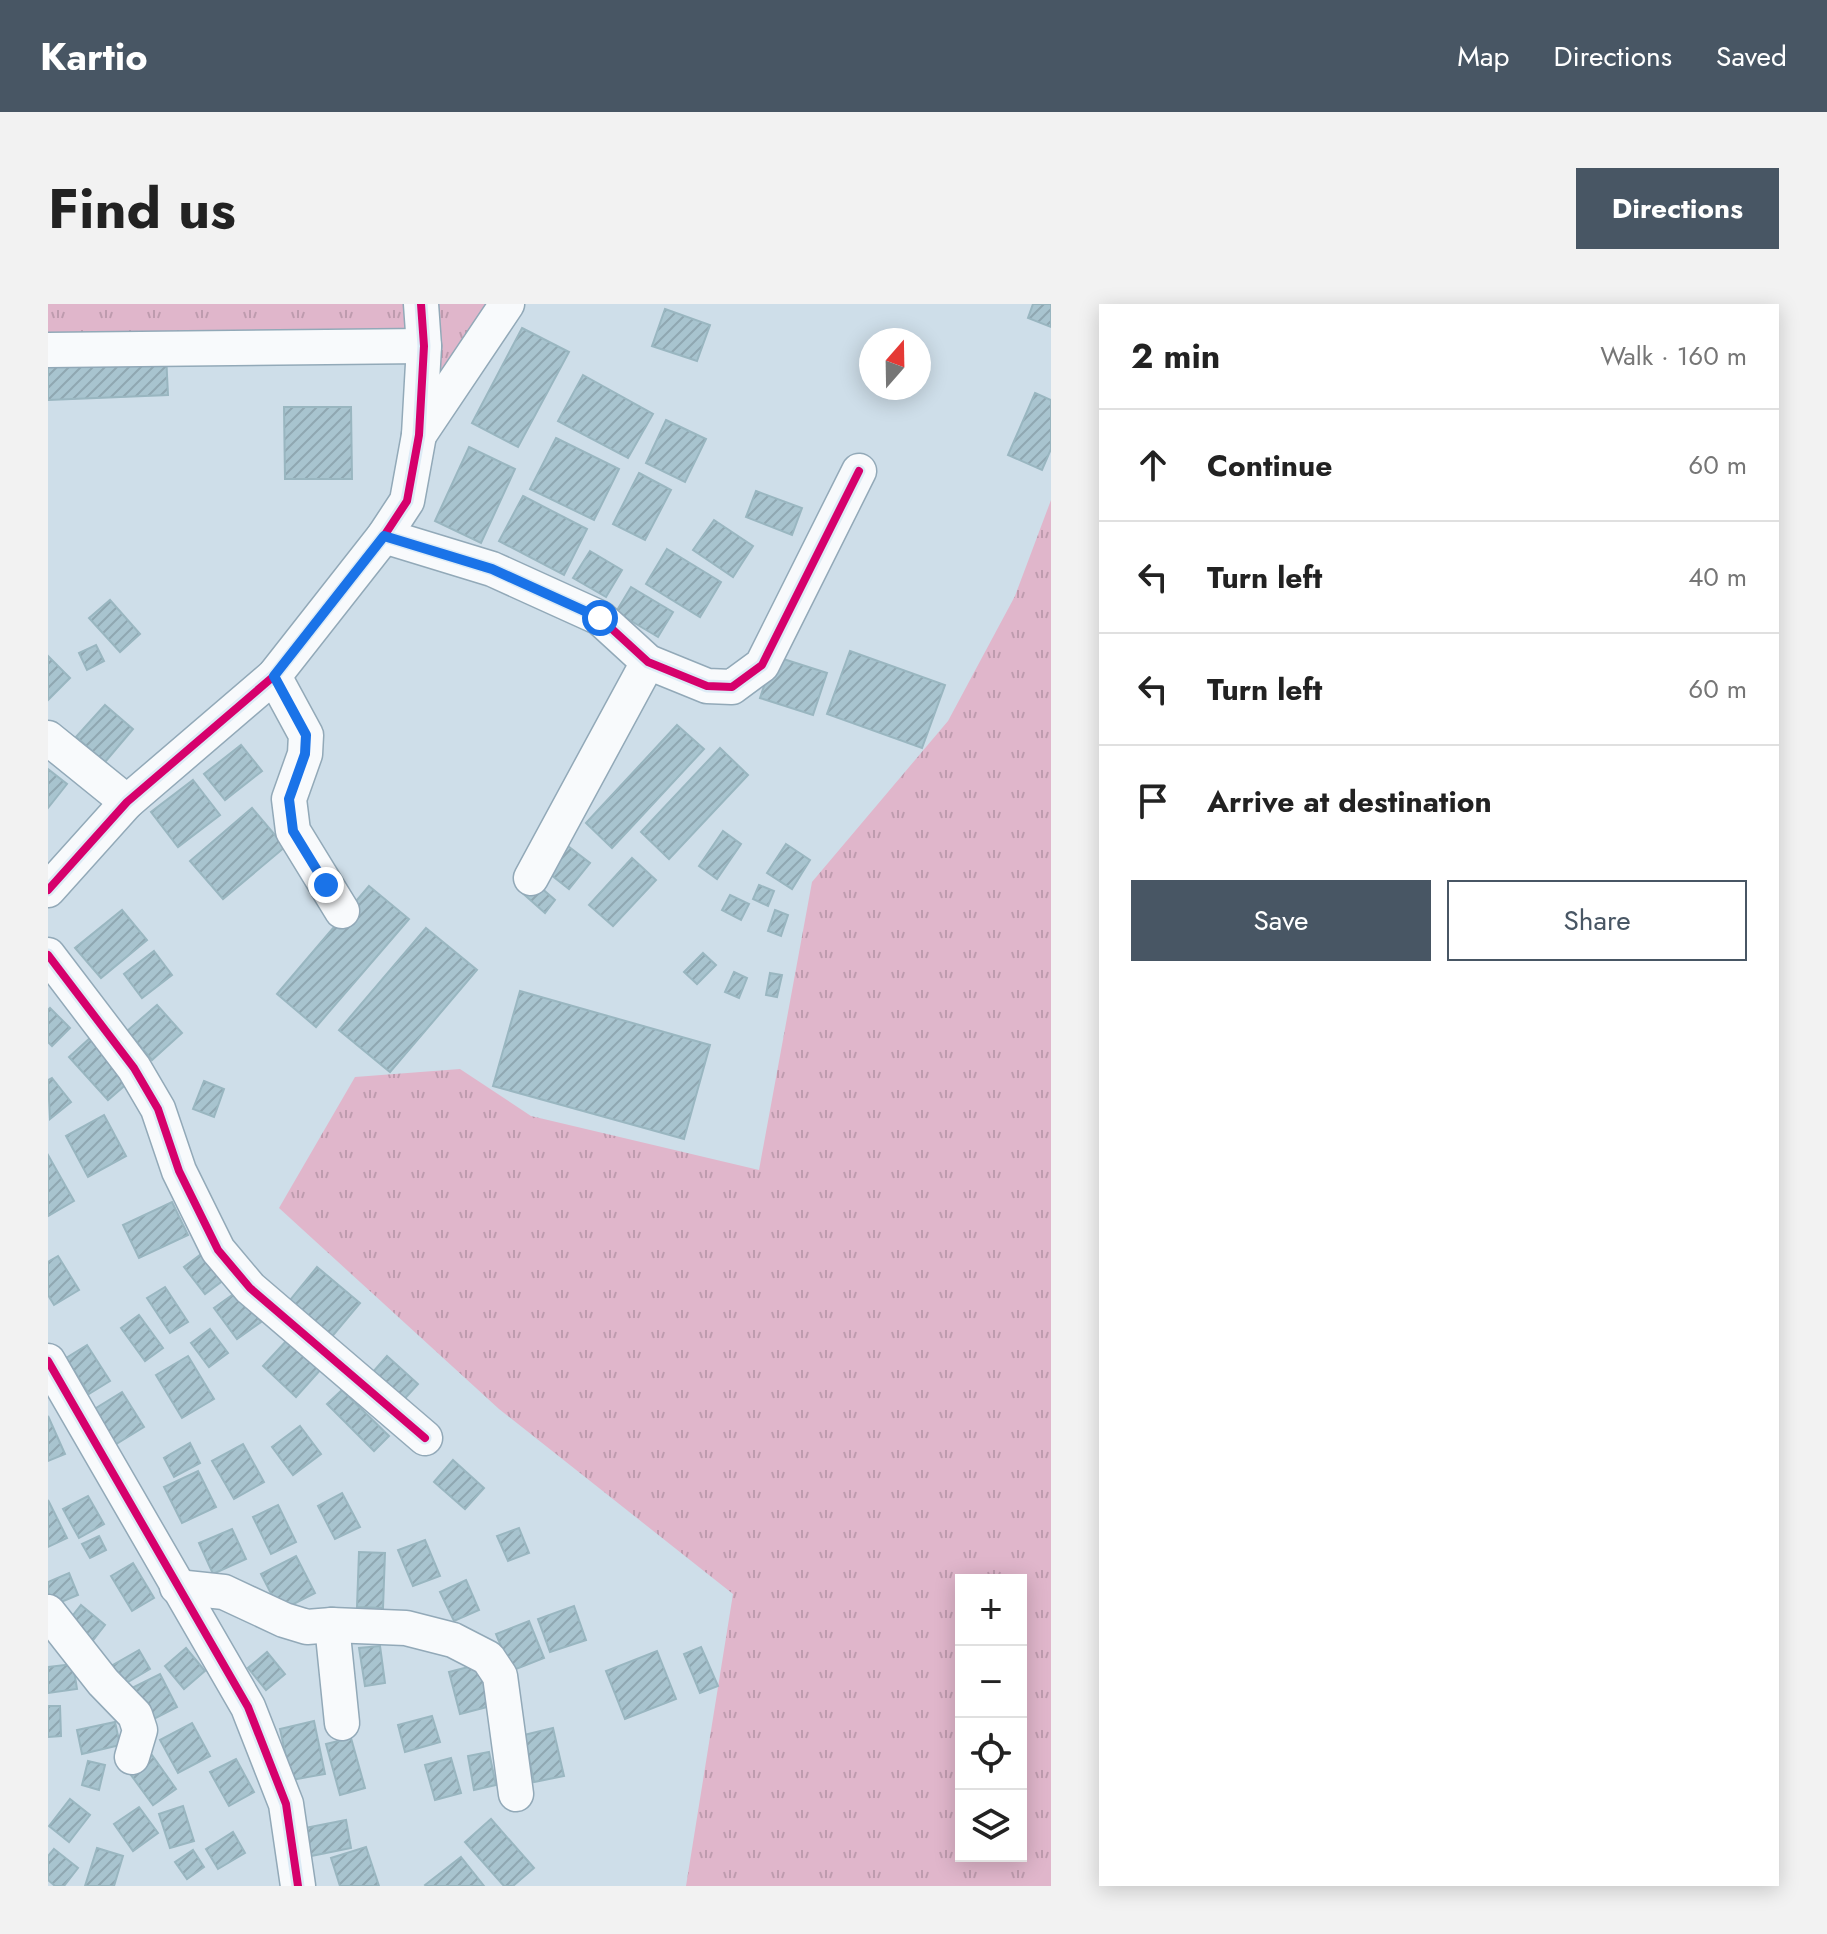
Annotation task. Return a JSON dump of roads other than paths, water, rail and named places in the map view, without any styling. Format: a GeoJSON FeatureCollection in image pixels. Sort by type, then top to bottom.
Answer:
{"type":"FeatureCollection","features":[{"type":"Feature","properties":{"kind":"street"},"geometry":{"type":"LineString","coordinates":[[48,890],[127,802],[274,676],[384,536],[407,501],[419,435],[424,346],[421,304]]}},
{"type":"Feature","properties":{"kind":"street"},"geometry":{"type":"LineString","coordinates":[[419,435],[507,304]]}},
{"type":"Feature","properties":{"kind":"street"},"geometry":{"type":"LineString","coordinates":[[48,350],[424,346]]}},
{"type":"Feature","properties":{"kind":"street"},"geometry":{"type":"LineString","coordinates":[[384,536],[492,569],[600,618],[648,662],[707,686],[732,687],[762,665],[859,471]]}},
{"type":"Feature","properties":{"kind":"street"},"geometry":{"type":"LineString","coordinates":[[531,878],[648,662]]}},
{"type":"Feature","properties":{"kind":"street"},"geometry":{"type":"LineString","coordinates":[[274,676],[306,735],[305,754],[289,799],[293,831],[342,911]]}},
{"type":"Feature","properties":{"kind":"street"},"geometry":{"type":"LineString","coordinates":[[48,738],[127,802]]}},
{"type":"Feature","properties":{"kind":"street"},"geometry":{"type":"LineString","coordinates":[[48,955],[134,1068],[158,1109],[179,1171],[218,1250],[250,1288],[425,1438]]}},
{"type":"Feature","properties":{"kind":"street"},"geometry":{"type":"LineString","coordinates":[[48,1361],[248,1707],[286,1804],[298,1886]]}},
{"type":"Feature","properties":{"kind":"street"},"geometry":{"type":"LineString","coordinates":[[177,1587],[224,1592],[284,1620],[307,1627],[406,1628],[453,1640],[488,1658],[500,1676],[516,1794]]}},
{"type":"Feature","properties":{"kind":"street"},"geometry":{"type":"LineString","coordinates":[[48,1612],[103,1682],[135,1715],[140,1730],[132,1757]]}},
{"type":"Feature","properties":{"kind":"street"},"geometry":{"type":"LineString","coordinates":[[332,1625],[342,1723]]}}]}
